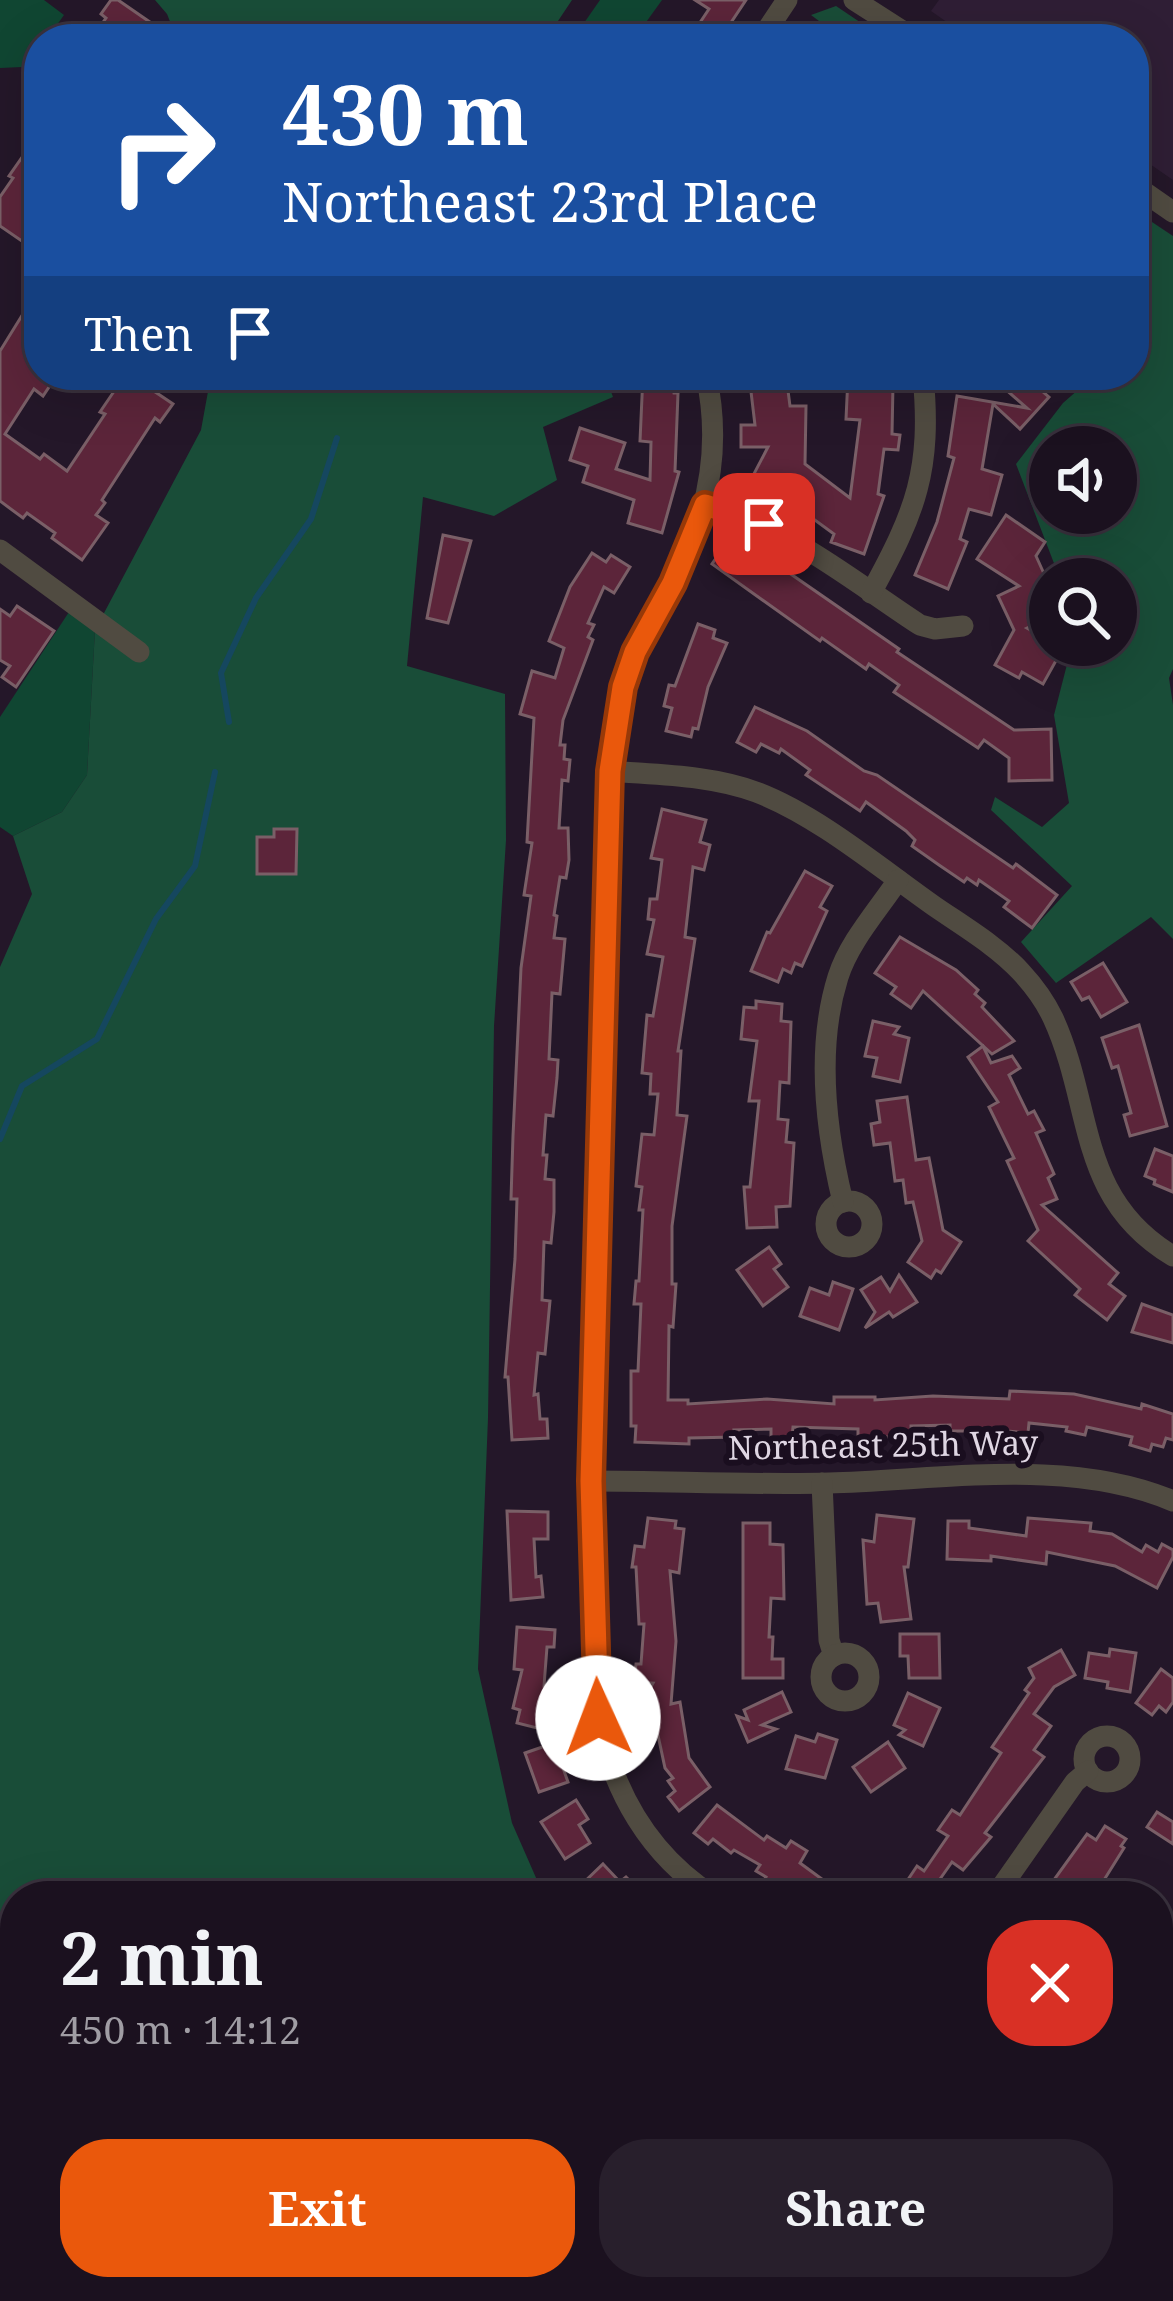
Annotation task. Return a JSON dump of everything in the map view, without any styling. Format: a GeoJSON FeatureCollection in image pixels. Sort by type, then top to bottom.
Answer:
{"type":"FeatureCollection","features":[{"type":"Feature","properties":{"kind":"street"},"geometry":{"type":"LineString","coordinates":[[854,0],[892,24]]}},
{"type":"Feature","properties":{"kind":"street"},"geometry":{"type":"LineString","coordinates":[[696,1881],[657,1848],[617,1788],[598,1718],[591,1481],[610,771],[623,687],[635,652],[673,583],[711,482],[713,423],[708,390]]}},
{"type":"Feature","properties":{"kind":"street"},"geometry":{"type":"LineString","coordinates":[[871,592],[906,529],[919,494],[926,453],[924,390]]}},
{"type":"Feature","properties":{"kind":"street"},"geometry":{"type":"LineString","coordinates":[[705,505],[764,524],[920,625],[935,629],[962,626]]}},
{"type":"Feature","properties":{"kind":"street"},"geometry":{"type":"LineString","coordinates":[[0,550],[140,652]]}},
{"type":"Feature","properties":{"kind":"street"},"geometry":{"type":"LineString","coordinates":[[610,771],[730,784],[760,794],[795,811],[992,947],[1041,996],[1054,1021],[1094,1162],[1107,1191],[1135,1228],[1173,1256]]}},
{"type":"Feature","properties":{"kind":"street"},"geometry":{"type":"LineString","coordinates":[[843,1202],[827,1115],[832,1004],[850,952],[898,880]]}},
{"type":"Feature","properties":{"kind":"street","name":"Northeast 25th Way"},"geometry":{"type":"LineString","coordinates":[[591,1481],[822,1483],[1073,1475],[1144,1489],[1173,1501]]}},
{"type":"Feature","properties":{"kind":"street"},"geometry":{"type":"LineString","coordinates":[[822,1483],[829,1640],[834,1656]]}},
{"type":"Feature","properties":{"kind":"street"},"geometry":{"type":"LineString","coordinates":[[1006,1881],[1075,1782],[1088,1771]]}},
{"type":"Feature","properties":{"kind":"shaded area"},"geometry":{"type":"Polygon","coordinates":[[[939,0],[1173,0],[1173,180],[1149,163],[1149,24],[950,24],[931,11],[939,0]]]}},
{"type":"Feature","properties":{"kind":"green space"},"geometry":{"type":"Polygon","coordinates":[[[0,0],[44,0],[64,15],[58,24],[24,24],[24,66],[0,68],[0,0]]]}},
{"type":"Feature","properties":{"kind":"green space"},"geometry":{"type":"Polygon","coordinates":[[[155,0],[572,0],[556,24],[171,24],[155,0]]]}},
{"type":"Feature","properties":{"kind":"green space"},"geometry":{"type":"Polygon","coordinates":[[[600,0],[662,0],[645,24],[584,23],[600,0]]]}},
{"type":"Feature","properties":{"kind":"green space"},"geometry":{"type":"Polygon","coordinates":[[[836,6],[863,24],[823,24],[811,15],[836,6]]]}},
{"type":"Feature","properties":{"kind":"green space"},"geometry":{"type":"Polygon","coordinates":[[[1149,220],[1173,236],[1173,669],[1169,678],[1173,939],[1151,917],[1056,983],[1021,942],[1072,886],[991,810],[995,797],[1042,827],[1069,803],[1054,715],[1067,666],[1137,666],[1137,558],[1052,558],[1043,534],[1137,534],[1137,426],[1045,426],[1078,390],[1149,390],[1149,220]]]}},
{"type":"Feature","properties":{"kind":"green space"},"geometry":{"type":"Polygon","coordinates":[[[208,390],[610,390],[613,397],[543,427],[557,480],[494,516],[423,497],[407,666],[505,694],[506,840],[494,1026],[488,1418],[478,1669],[512,1823],[537,1881],[0,1881],[0,967],[32,894],[13,836],[62,812],[87,775],[95,630],[201,430],[208,390]]]}},
{"type":"Feature","properties":{"kind":"green space"},"geometry":{"type":"Polygon","coordinates":[[[1029,447],[1029,498],[1016,464],[1029,447]]]}},
{"type":"Feature","properties":{"kind":"green space"},"geometry":{"type":"Polygon","coordinates":[[[69,612],[95,630],[87,775],[62,812],[13,836],[0,827],[0,717],[69,612]]]}},
{"type":"Feature","properties":{"kind":"building"},"geometry":{"type":"Polygon","coordinates":[[[111,0],[118,0],[153,24],[102,24],[106,18],[101,14],[111,0]]]}},
{"type":"Feature","properties":{"kind":"building"},"geometry":{"type":"Polygon","coordinates":[[[695,0],[746,0],[730,24],[699,24],[709,9],[695,0]]]}},
{"type":"Feature","properties":{"kind":"building"},"geometry":{"type":"Polygon","coordinates":[[[24,154],[24,242],[0,226],[0,197],[13,178],[9,176],[24,154]]]}},
{"type":"Feature","properties":{"kind":"building"},"geometry":{"type":"Polygon","coordinates":[[[24,312],[24,390],[33,390],[5,434],[67,471],[105,414],[100,412],[115,390],[152,390],[173,404],[160,422],[155,418],[102,500],[105,503],[96,515],[108,523],[82,560],[52,538],[55,533],[0,501],[0,351],[24,312]]]}},
{"type":"Feature","properties":{"kind":"building"},"geometry":{"type":"Polygon","coordinates":[[[642,390],[678,393],[675,471],[679,472],[662,533],[628,523],[634,500],[583,482],[588,466],[570,460],[580,428],[625,443],[616,469],[650,480],[651,442],[640,441],[642,390]]]}},
{"type":"Feature","properties":{"kind":"building"},"geometry":{"type":"Polygon","coordinates":[[[751,390],[788,390],[790,406],[806,406],[805,464],[850,498],[860,420],[846,419],[847,390],[893,390],[892,434],[900,435],[898,450],[884,449],[878,494],[884,496],[864,554],[831,542],[834,534],[782,496],[767,491],[763,498],[746,489],[768,447],[741,447],[741,425],[755,425],[751,390]]]}},
{"type":"Feature","properties":{"kind":"building"},"geometry":{"type":"Polygon","coordinates":[[[1006,390],[1041,390],[1049,397],[1020,429],[993,404],[982,469],[1002,475],[991,515],[969,509],[960,539],[967,542],[948,589],[915,575],[937,522],[954,458],[948,456],[957,396],[1027,408],[1006,390]]]}},
{"type":"Feature","properties":{"kind":"building"},"geometry":{"type":"Polygon","coordinates":[[[1006,515],[1045,542],[1037,558],[1029,558],[1027,628],[1029,666],[1053,666],[1043,684],[995,665],[1014,630],[998,596],[1019,586],[977,559],[1006,515]]]}},
{"type":"Feature","properties":{"kind":"building"},"geometry":{"type":"Polygon","coordinates":[[[733,534],[1014,730],[1051,729],[1052,780],[1009,781],[1009,758],[984,740],[978,748],[894,692],[899,685],[869,664],[866,669],[822,638],[820,641],[712,564],[733,534]]]}},
{"type":"Feature","properties":{"kind":"building"},"geometry":{"type":"Polygon","coordinates":[[[443,535],[471,541],[448,623],[427,618],[443,535]]]}},
{"type":"Feature","properties":{"kind":"building"},"geometry":{"type":"Polygon","coordinates":[[[592,553],[606,562],[611,555],[630,567],[614,593],[604,587],[588,623],[594,625],[588,637],[593,640],[563,720],[560,745],[565,745],[564,759],[570,760],[568,781],[562,780],[559,828],[568,828],[569,860],[566,878],[560,877],[554,915],[554,938],[565,939],[560,994],[552,993],[549,1059],[558,1060],[553,1116],[546,1115],[543,1155],[547,1155],[545,1179],[554,1180],[554,1212],[551,1243],[544,1242],[542,1300],[550,1301],[545,1354],[538,1353],[534,1395],[538,1394],[540,1419],[547,1419],[548,1438],[512,1440],[505,1377],[515,1259],[517,1199],[511,1199],[521,968],[531,896],[524,895],[532,843],[527,842],[534,718],[520,714],[532,671],[555,678],[564,648],[549,641],[570,587],[592,553]]]}},
{"type":"Feature","properties":{"kind":"building"},"geometry":{"type":"Polygon","coordinates":[[[17,606],[54,631],[16,687],[2,677],[10,666],[0,660],[0,609],[10,616],[17,606]]]}},
{"type":"Feature","properties":{"kind":"building"},"geometry":{"type":"Polygon","coordinates":[[[698,624],[715,630],[713,638],[727,643],[708,687],[698,729],[693,728],[691,737],[666,731],[672,708],[664,706],[698,624]]]}},
{"type":"Feature","properties":{"kind":"building"},"geometry":{"type":"Polygon","coordinates":[[[755,707],[807,731],[1057,895],[1032,928],[1004,907],[1009,901],[979,880],[977,885],[967,878],[964,882],[939,865],[912,846],[915,840],[906,831],[866,802],[860,811],[806,775],[810,770],[781,749],[779,753],[761,744],[756,752],[737,742],[755,707]]]}},
{"type":"Feature","properties":{"kind":"building"},"geometry":{"type":"Polygon","coordinates":[[[662,809],[706,820],[700,842],[710,845],[704,870],[693,867],[685,937],[695,939],[678,1051],[677,1115],[687,1116],[672,1226],[672,1284],[676,1284],[673,1327],[669,1326],[668,1400],[834,1404],[834,1397],[1009,1399],[1010,1391],[1074,1394],[1141,1409],[1142,1404],[1173,1414],[1173,1440],[1166,1438],[1163,1447],[1152,1444],[1150,1451],[1130,1445],[1132,1437],[1087,1427],[1085,1435],[1066,1431],[1067,1427],[1029,1423],[1028,1433],[973,1434],[950,1431],[950,1425],[911,1426],[911,1436],[858,1438],[858,1429],[793,1427],[792,1438],[771,1437],[771,1429],[734,1430],[735,1437],[689,1438],[689,1444],[635,1442],[631,1371],[638,1371],[641,1304],[634,1304],[643,1210],[639,1210],[642,1187],[636,1186],[642,1134],[654,1135],[658,1094],[650,1094],[651,1074],[642,1073],[647,1015],[653,1016],[663,957],[647,954],[654,920],[648,919],[650,899],[657,899],[662,860],[651,858],[662,809]]]}},
{"type":"Feature","properties":{"kind":"building"},"geometry":{"type":"Polygon","coordinates":[[[274,829],[297,829],[296,874],[257,874],[257,837],[274,837],[274,829]]]}},
{"type":"Feature","properties":{"kind":"building"},"geometry":{"type":"Polygon","coordinates":[[[805,871],[832,886],[820,907],[827,911],[802,966],[795,963],[791,973],[783,969],[778,982],[751,971],[767,932],[805,871]]]}},
{"type":"Feature","properties":{"kind":"building"},"geometry":{"type":"Polygon","coordinates":[[[900,937],[956,970],[978,990],[975,994],[985,1003],[982,1007],[1014,1041],[992,1054],[923,991],[911,1008],[891,994],[896,987],[875,973],[900,937]]]}},
{"type":"Feature","properties":{"kind":"building"},"geometry":{"type":"Polygon","coordinates":[[[1103,963],[1127,1002],[1101,1017],[1089,997],[1082,1000],[1071,982],[1103,963]]]}},
{"type":"Feature","properties":{"kind":"building"},"geometry":{"type":"Polygon","coordinates":[[[756,1001],[782,1004],[781,1021],[791,1022],[789,1083],[780,1082],[778,1119],[788,1120],[786,1142],[794,1143],[790,1206],[776,1207],[777,1227],[747,1228],[744,1187],[750,1187],[759,1101],[749,1101],[757,1041],[741,1039],[744,1007],[756,1008],[756,1001]]]}},
{"type":"Feature","properties":{"kind":"building"},"geometry":{"type":"Polygon","coordinates":[[[873,1021],[899,1027],[894,1034],[909,1038],[900,1082],[873,1076],[877,1058],[865,1056],[873,1021]]]}},
{"type":"Feature","properties":{"kind":"building"},"geometry":{"type":"Polygon","coordinates":[[[1139,1025],[1167,1126],[1130,1136],[1124,1115],[1131,1113],[1118,1066],[1112,1068],[1102,1038],[1139,1025]]]}},
{"type":"Feature","properties":{"kind":"building"},"geometry":{"type":"Polygon","coordinates":[[[983,1046],[991,1063],[1012,1056],[1020,1068],[1009,1075],[1028,1114],[1034,1111],[1044,1130],[1036,1133],[1054,1174],[1048,1178],[1057,1199],[1042,1205],[1118,1273],[1109,1284],[1125,1296],[1107,1320],[1075,1295],[1080,1289],[1028,1241],[1038,1230],[1007,1161],[1014,1158],[989,1107],[998,1102],[968,1057],[983,1046]]]}},
{"type":"Feature","properties":{"kind":"building"},"geometry":{"type":"Polygon","coordinates":[[[907,1097],[916,1160],[929,1158],[943,1230],[961,1242],[941,1273],[936,1270],[931,1278],[908,1262],[922,1241],[913,1202],[906,1203],[903,1180],[895,1181],[890,1143],[874,1145],[871,1124],[880,1122],[877,1101],[907,1097]]]}},
{"type":"Feature","properties":{"kind":"building"},"geometry":{"type":"Polygon","coordinates":[[[1155,1149],[1173,1156],[1173,1192],[1145,1176],[1155,1149]]]}},
{"type":"Feature","properties":{"kind":"building"},"geometry":{"type":"Polygon","coordinates":[[[769,1247],[781,1264],[774,1269],[788,1287],[763,1306],[737,1270],[769,1247]]]}},
{"type":"Feature","properties":{"kind":"building"},"geometry":{"type":"Polygon","coordinates":[[[899,1275],[917,1302],[865,1328],[875,1312],[861,1290],[881,1277],[890,1291],[899,1275]]]}},
{"type":"Feature","properties":{"kind":"building"},"geometry":{"type":"Polygon","coordinates":[[[833,1282],[853,1289],[839,1330],[800,1316],[810,1288],[829,1295],[833,1282]]]}},
{"type":"Feature","properties":{"kind":"building"},"geometry":{"type":"Polygon","coordinates":[[[1142,1304],[1173,1315],[1173,1343],[1132,1332],[1142,1304]]]}},
{"type":"Feature","properties":{"kind":"building"},"geometry":{"type":"Polygon","coordinates":[[[507,1511],[548,1512],[548,1539],[534,1539],[536,1577],[541,1576],[543,1597],[511,1600],[507,1511]]]}},
{"type":"Feature","properties":{"kind":"building"},"geometry":{"type":"Polygon","coordinates":[[[877,1515],[914,1519],[908,1567],[904,1567],[911,1619],[881,1622],[878,1603],[867,1604],[863,1540],[874,1542],[877,1515]]]}},
{"type":"Feature","properties":{"kind":"building"},"geometry":{"type":"Polygon","coordinates":[[[648,1518],[676,1521],[675,1528],[684,1529],[679,1573],[670,1571],[676,1641],[671,1704],[680,1702],[689,1758],[710,1787],[679,1811],[668,1797],[675,1791],[668,1781],[673,1778],[665,1768],[656,1726],[636,1714],[653,1683],[634,1682],[636,1664],[641,1664],[644,1624],[639,1624],[636,1567],[632,1567],[635,1546],[644,1547],[648,1518]]]}},
{"type":"Feature","properties":{"kind":"building"},"geometry":{"type":"Polygon","coordinates":[[[1028,1518],[1091,1523],[1090,1531],[1112,1534],[1142,1552],[1146,1545],[1158,1552],[1162,1544],[1173,1550],[1173,1557],[1157,1588],[1115,1566],[1047,1552],[1046,1564],[991,1556],[991,1561],[947,1559],[948,1521],[969,1521],[969,1528],[1026,1536],[1028,1518]]]}},
{"type":"Feature","properties":{"kind":"building"},"geometry":{"type":"Polygon","coordinates":[[[743,1523],[770,1523],[770,1544],[783,1545],[784,1599],[771,1598],[769,1637],[773,1637],[772,1659],[783,1659],[783,1678],[743,1678],[743,1523]]]}},
{"type":"Feature","properties":{"kind":"building"},"geometry":{"type":"Polygon","coordinates":[[[517,1627],[555,1630],[554,1647],[547,1647],[544,1686],[559,1690],[549,1731],[517,1723],[520,1710],[513,1708],[522,1670],[514,1669],[517,1627]]]}},
{"type":"Feature","properties":{"kind":"building"},"geometry":{"type":"Polygon","coordinates":[[[900,1634],[939,1634],[940,1678],[909,1678],[908,1656],[900,1656],[900,1634]]]}},
{"type":"Feature","properties":{"kind":"building"},"geometry":{"type":"Polygon","coordinates":[[[1110,1649],[1136,1653],[1130,1692],[1085,1678],[1089,1653],[1109,1656],[1110,1649]]]}},
{"type":"Feature","properties":{"kind":"building"},"geometry":{"type":"Polygon","coordinates":[[[1061,1650],[1075,1675],[1054,1687],[1034,1714],[1051,1726],[1034,1750],[1044,1757],[985,1833],[991,1837],[963,1870],[952,1862],[939,1881],[907,1881],[917,1866],[924,1871],[948,1836],[938,1830],[952,1810],[960,1815],[1001,1753],[992,1747],[1029,1693],[1025,1690],[1034,1678],[1029,1668],[1061,1650]]]}},
{"type":"Feature","properties":{"kind":"building"},"geometry":{"type":"Polygon","coordinates":[[[1161,1669],[1173,1678],[1173,1702],[1166,1712],[1159,1706],[1152,1715],[1136,1703],[1161,1669]]]}},
{"type":"Feature","properties":{"kind":"building"},"geometry":{"type":"Polygon","coordinates":[[[782,1692],[791,1712],[762,1725],[776,1729],[748,1742],[737,1716],[748,1720],[744,1710],[782,1692]]]}},
{"type":"Feature","properties":{"kind":"building"},"geometry":{"type":"Polygon","coordinates":[[[908,1693],[940,1708],[923,1746],[899,1735],[905,1730],[894,1725],[908,1693]]]}},
{"type":"Feature","properties":{"kind":"building"},"geometry":{"type":"Polygon","coordinates":[[[818,1734],[837,1740],[825,1778],[786,1769],[796,1736],[815,1742],[818,1734]]]}},
{"type":"Feature","properties":{"kind":"building"},"geometry":{"type":"Polygon","coordinates":[[[888,1742],[905,1768],[871,1792],[853,1767],[888,1742]]]}},
{"type":"Feature","properties":{"kind":"building"},"geometry":{"type":"Polygon","coordinates":[[[554,1743],[568,1782],[539,1792],[525,1753],[554,1743]]]}},
{"type":"Feature","properties":{"kind":"building"},"geometry":{"type":"Polygon","coordinates":[[[576,1800],[588,1819],[579,1825],[590,1843],[565,1859],[541,1822],[576,1800]]]}},
{"type":"Feature","properties":{"kind":"building"},"geometry":{"type":"Polygon","coordinates":[[[717,1805],[764,1840],[767,1836],[786,1848],[791,1841],[807,1851],[800,1863],[825,1881],[764,1881],[766,1877],[756,1871],[760,1865],[713,1839],[708,1844],[694,1833],[717,1805]]]}},
{"type":"Feature","properties":{"kind":"building"},"geometry":{"type":"Polygon","coordinates":[[[1157,1812],[1173,1822],[1173,1844],[1147,1827],[1157,1812]]]}},
{"type":"Feature","properties":{"kind":"building"},"geometry":{"type":"Polygon","coordinates":[[[1105,1826],[1126,1839],[1103,1881],[1053,1881],[1087,1834],[1096,1840],[1105,1826]]]}},
{"type":"Feature","properties":{"kind":"building"},"geometry":{"type":"Polygon","coordinates":[[[603,1864],[619,1881],[585,1881],[603,1864]]]}},
{"type":"Feature","properties":{"kind":"waterway"},"geometry":{"type":"LineString","coordinates":[[229,722],[221,673],[256,598],[311,519],[337,438]]}},
{"type":"Feature","properties":{"kind":"waterway"},"geometry":{"type":"LineString","coordinates":[[0,1139],[22,1086],[97,1039],[156,919],[195,866],[215,772]]}},
{"type":"Feature","properties":{"kind":"route"},"geometry":{"type":"LineString","coordinates":[[598,1718],[591,1481],[610,771],[617,720],[635,652],[673,583],[705,505],[764,524]]}}]}
